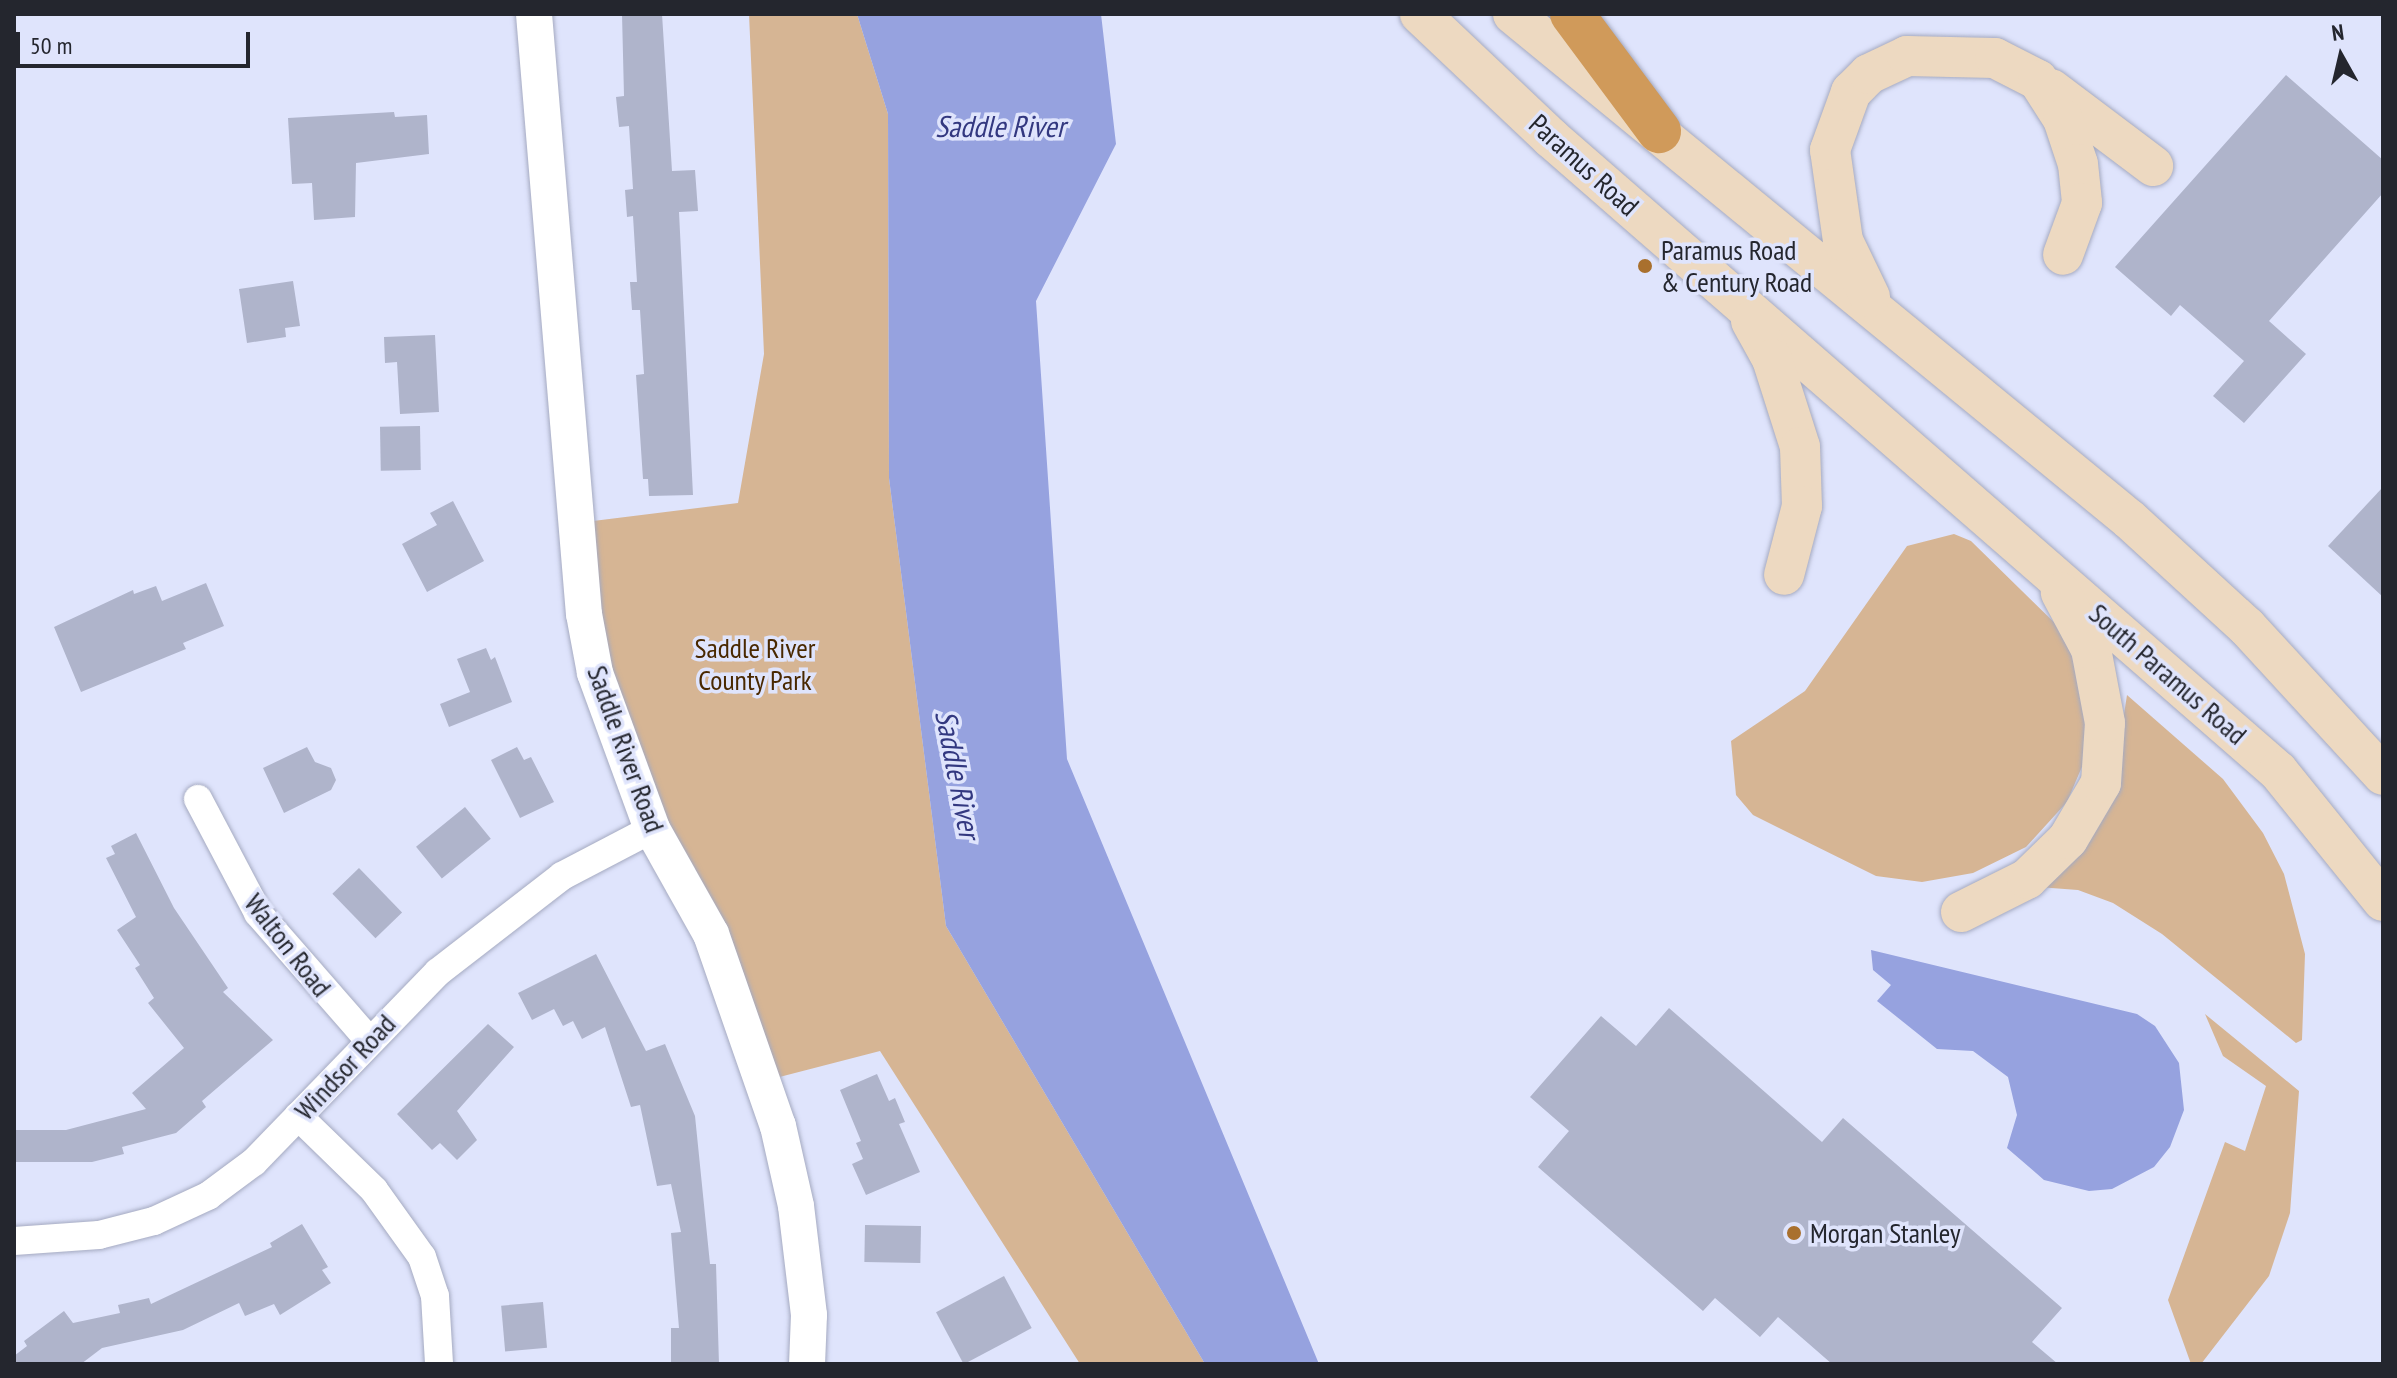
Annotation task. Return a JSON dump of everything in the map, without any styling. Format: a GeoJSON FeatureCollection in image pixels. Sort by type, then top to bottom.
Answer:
{"type":"FeatureCollection","features":[{"type":"Feature","properties":{"kind":"highway"},"geometry":{"type":"LineString","coordinates":[[1572,14],[1659,131]]}},
{"type":"Feature","properties":{"kind":"main road","name":"Paramus Road"},"geometry":{"type":"LineString","coordinates":[[1420,14],[1551,138],[1932,469]]}},
{"type":"Feature","properties":{"kind":"main road"},"geometry":{"type":"LineString","coordinates":[[1513,14],[2129,519],[2228,610],[2383,775]]}},
{"type":"Feature","properties":{"kind":"main road"},"geometry":{"type":"LineString","coordinates":[[1875,308],[1843,241],[1832,189],[1830,150],[1851,92],[1869,74],[1907,56],[1995,58],[2038,80],[2153,166]]}},
{"type":"Feature","properties":{"kind":"main road"},"geometry":{"type":"LineString","coordinates":[[2038,80],[2063,119],[2078,164],[2082,203],[2063,255]]}},
{"type":"Feature","properties":{"kind":"main road"},"geometry":{"type":"LineString","coordinates":[[1739,301],[1772,359],[1800,447],[1802,506],[1784,575]]}},
{"type":"Feature","properties":{"kind":"main road","name":"South Paramus Road"},"geometry":{"type":"LineString","coordinates":[[1932,469],[2278,771],[2383,901]]}},
{"type":"Feature","properties":{"kind":"main road"},"geometry":{"type":"LineString","coordinates":[[1961,912],[2027,879],[2068,839],[2101,783],[2105,723],[2091,649],[2050,572]]}},
{"type":"Feature","properties":{"kind":"street","name":"Saddle River Road"},"geometry":{"type":"LineString","coordinates":[[537,21],[584,614],[610,722],[652,829],[711,934],[778,1126],[796,1206],[809,1315],[807,1364]]}},
{"type":"Feature","properties":{"kind":"street","name":"Walton Road"},"geometry":{"type":"LineString","coordinates":[[198,799],[258,913],[368,1039]]}},
{"type":"Feature","properties":{"kind":"street","name":"Windsor Road"},"geometry":{"type":"LineString","coordinates":[[14,1241],[99,1235],[154,1221],[208,1196],[254,1162],[368,1039],[438,972],[562,876],[652,829]]}},
{"type":"Feature","properties":{"kind":"street"},"geometry":{"type":"LineString","coordinates":[[298,1116],[374,1190],[408,1233],[435,1296],[439,1364]]}},
{"type":"Feature","properties":{"kind":"green space","name":"Saddle River County Park"},"geometry":{"type":"Polygon","coordinates":[[[749,14],[857,14],[888,114],[889,478],[946,926],[1205,1364],[1080,1364],[880,1051],[764,1081],[610,722],[577,523],[738,503],[764,354],[749,14]]]}},
{"type":"Feature","properties":{"kind":"green space"},"geometry":{"type":"Polygon","coordinates":[[[1954,534],[1971,541],[2065,633],[2086,705],[2084,762],[2067,802],[2026,847],[1973,873],[1922,882],[1876,876],[1753,815],[1736,795],[1731,741],[1805,691],[1907,546],[1954,534]]]}},
{"type":"Feature","properties":{"kind":"green space"},"geometry":{"type":"Polygon","coordinates":[[[2127,695],[2223,779],[2263,833],[2284,874],[2305,954],[2302,1040],[2296,1043],[2162,934],[2113,903],[2078,890],[2038,887],[2120,740],[2127,695]]]}},
{"type":"Feature","properties":{"kind":"green space"},"geometry":{"type":"Polygon","coordinates":[[[2205,1014],[2299,1091],[2290,1213],[2269,1276],[2201,1364],[2191,1364],[2168,1300],[2225,1142],[2245,1151],[2266,1086],[2223,1056],[2205,1014]]]}},
{"type":"Feature","properties":{"kind":"water","name":"Saddle River"},"geometry":{"type":"Polygon","coordinates":[[[857,14],[1101,14],[1116,144],[1036,301],[1067,759],[1319,1364],[1205,1364],[946,926],[889,478],[888,114],[857,14]]]}},
{"type":"Feature","properties":{"kind":"water"},"geometry":{"type":"Polygon","coordinates":[[[1871,950],[2137,1014],[2155,1026],[2179,1063],[2184,1110],[2170,1147],[2154,1167],[2112,1189],[2089,1191],[2044,1180],[2007,1148],[2017,1115],[2008,1077],[1973,1051],[1937,1049],[1877,1001],[1891,985],[1873,970],[1871,950]]]}},
{"type":"Feature","properties":{"kind":"building"},"geometry":{"type":"Polygon","coordinates":[[[622,14],[662,14],[672,171],[695,170],[698,211],[679,212],[693,495],[649,496],[648,479],[643,479],[636,375],[644,374],[640,310],[632,310],[630,282],[637,282],[633,216],[627,217],[625,190],[633,189],[629,126],[619,127],[616,97],[624,96],[622,14]]]}},
{"type":"Feature","properties":{"kind":"building"},"geometry":{"type":"Polygon","coordinates":[[[2286,75],[2383,160],[2383,193],[2269,321],[2306,354],[2244,423],[2213,396],[2244,361],[2180,305],[2171,316],[2115,267],[2286,75]]]}},
{"type":"Feature","properties":{"kind":"building"},"geometry":{"type":"Polygon","coordinates":[[[394,112],[395,117],[427,115],[429,154],[356,163],[355,217],[314,220],[312,183],[292,184],[288,118],[394,112]]]}},
{"type":"Feature","properties":{"kind":"building"},"geometry":{"type":"Polygon","coordinates":[[[293,281],[300,326],[285,328],[286,337],[247,343],[239,289],[293,281]]]}},
{"type":"Feature","properties":{"kind":"building"},"geometry":{"type":"Polygon","coordinates":[[[435,335],[439,412],[400,414],[397,362],[385,363],[384,337],[435,335]]]}},
{"type":"Feature","properties":{"kind":"building"},"geometry":{"type":"Polygon","coordinates":[[[420,426],[421,470],[381,471],[380,427],[420,426]]]}},
{"type":"Feature","properties":{"kind":"building"},"geometry":{"type":"Polygon","coordinates":[[[2383,487],[2383,597],[2328,546],[2383,487]]]}},
{"type":"Feature","properties":{"kind":"building"},"geometry":{"type":"Polygon","coordinates":[[[453,501],[484,561],[427,592],[402,544],[437,525],[430,513],[453,501]]]}},
{"type":"Feature","properties":{"kind":"building"},"geometry":{"type":"Polygon","coordinates":[[[206,583],[224,626],[183,643],[186,649],[81,692],[54,627],[133,590],[134,594],[156,586],[162,601],[206,583]]]}},
{"type":"Feature","properties":{"kind":"building"},"geometry":{"type":"Polygon","coordinates":[[[486,648],[491,660],[495,657],[512,702],[449,727],[440,704],[470,692],[457,659],[486,648]]]}},
{"type":"Feature","properties":{"kind":"building"},"geometry":{"type":"Polygon","coordinates":[[[307,747],[315,762],[331,768],[336,780],[331,790],[284,813],[263,768],[307,747]]]}},
{"type":"Feature","properties":{"kind":"building"},"geometry":{"type":"Polygon","coordinates":[[[517,747],[524,760],[531,757],[554,802],[520,818],[491,760],[517,747]]]}},
{"type":"Feature","properties":{"kind":"building"},"geometry":{"type":"Polygon","coordinates":[[[465,807],[491,839],[442,879],[416,847],[465,807]]]}},
{"type":"Feature","properties":{"kind":"building"},"geometry":{"type":"Polygon","coordinates":[[[136,833],[174,908],[228,988],[223,992],[273,1040],[202,1101],[206,1107],[176,1133],[122,1147],[124,1154],[92,1162],[14,1162],[14,1130],[66,1130],[146,1109],[132,1093],[184,1048],[148,1003],[154,998],[135,968],[140,965],[117,930],[136,917],[106,858],[115,854],[111,846],[136,833]]]}},
{"type":"Feature","properties":{"kind":"building"},"geometry":{"type":"Polygon","coordinates":[[[359,868],[402,913],[375,938],[332,894],[359,868]]]}},
{"type":"Feature","properties":{"kind":"building"},"geometry":{"type":"Polygon","coordinates":[[[596,954],[646,1051],[665,1044],[695,1116],[710,1264],[716,1264],[719,1364],[671,1364],[671,1328],[679,1328],[671,1233],[681,1232],[671,1184],[657,1186],[640,1105],[631,1107],[605,1027],[582,1039],[573,1021],[563,1026],[554,1009],[532,1020],[518,993],[596,954]]]}},
{"type":"Feature","properties":{"kind":"building","name":"Morgan Stanley"},"geometry":{"type":"Polygon","coordinates":[[[1669,1008],[1822,1142],[1843,1118],[2062,1308],[2032,1342],[2058,1364],[1832,1364],[1778,1317],[1760,1337],[1715,1298],[1703,1311],[1538,1167],[1569,1131],[1530,1097],[1601,1016],[1636,1046],[1669,1008]]]}},
{"type":"Feature","properties":{"kind":"building"},"geometry":{"type":"Polygon","coordinates":[[[488,1024],[514,1047],[457,1111],[477,1140],[457,1160],[440,1143],[432,1150],[397,1114],[488,1024]]]}},
{"type":"Feature","properties":{"kind":"building"},"geometry":{"type":"Polygon","coordinates":[[[877,1074],[889,1101],[895,1098],[905,1122],[899,1124],[920,1172],[866,1195],[852,1164],[863,1159],[856,1143],[861,1141],[840,1090],[877,1074]]]}},
{"type":"Feature","properties":{"kind":"building"},"geometry":{"type":"Polygon","coordinates":[[[302,1224],[328,1267],[322,1270],[331,1283],[280,1315],[274,1304],[245,1316],[239,1303],[183,1330],[102,1348],[81,1364],[14,1364],[14,1356],[27,1346],[24,1341],[64,1311],[73,1323],[120,1313],[118,1305],[149,1298],[151,1304],[272,1247],[270,1243],[302,1224]]]}},
{"type":"Feature","properties":{"kind":"building"},"geometry":{"type":"Polygon","coordinates":[[[865,1225],[921,1226],[920,1263],[864,1262],[865,1225]]]}},
{"type":"Feature","properties":{"kind":"building"},"geometry":{"type":"Polygon","coordinates":[[[1004,1276],[1032,1328],[964,1364],[936,1312],[1004,1276]]]}},
{"type":"Feature","properties":{"kind":"building"},"geometry":{"type":"Polygon","coordinates":[[[543,1302],[547,1348],[505,1351],[501,1306],[543,1302]]]}},
{"type":"Feature","properties":{"kind":"place","name":"Paramus Road & Century Road"},"geometry":{"type":"Point","coordinates":[1645,266]}},
{"type":"Feature","properties":{"kind":"place","name":"Morgan Stanley"},"geometry":{"type":"Point","coordinates":[1794,1233]}}]}
